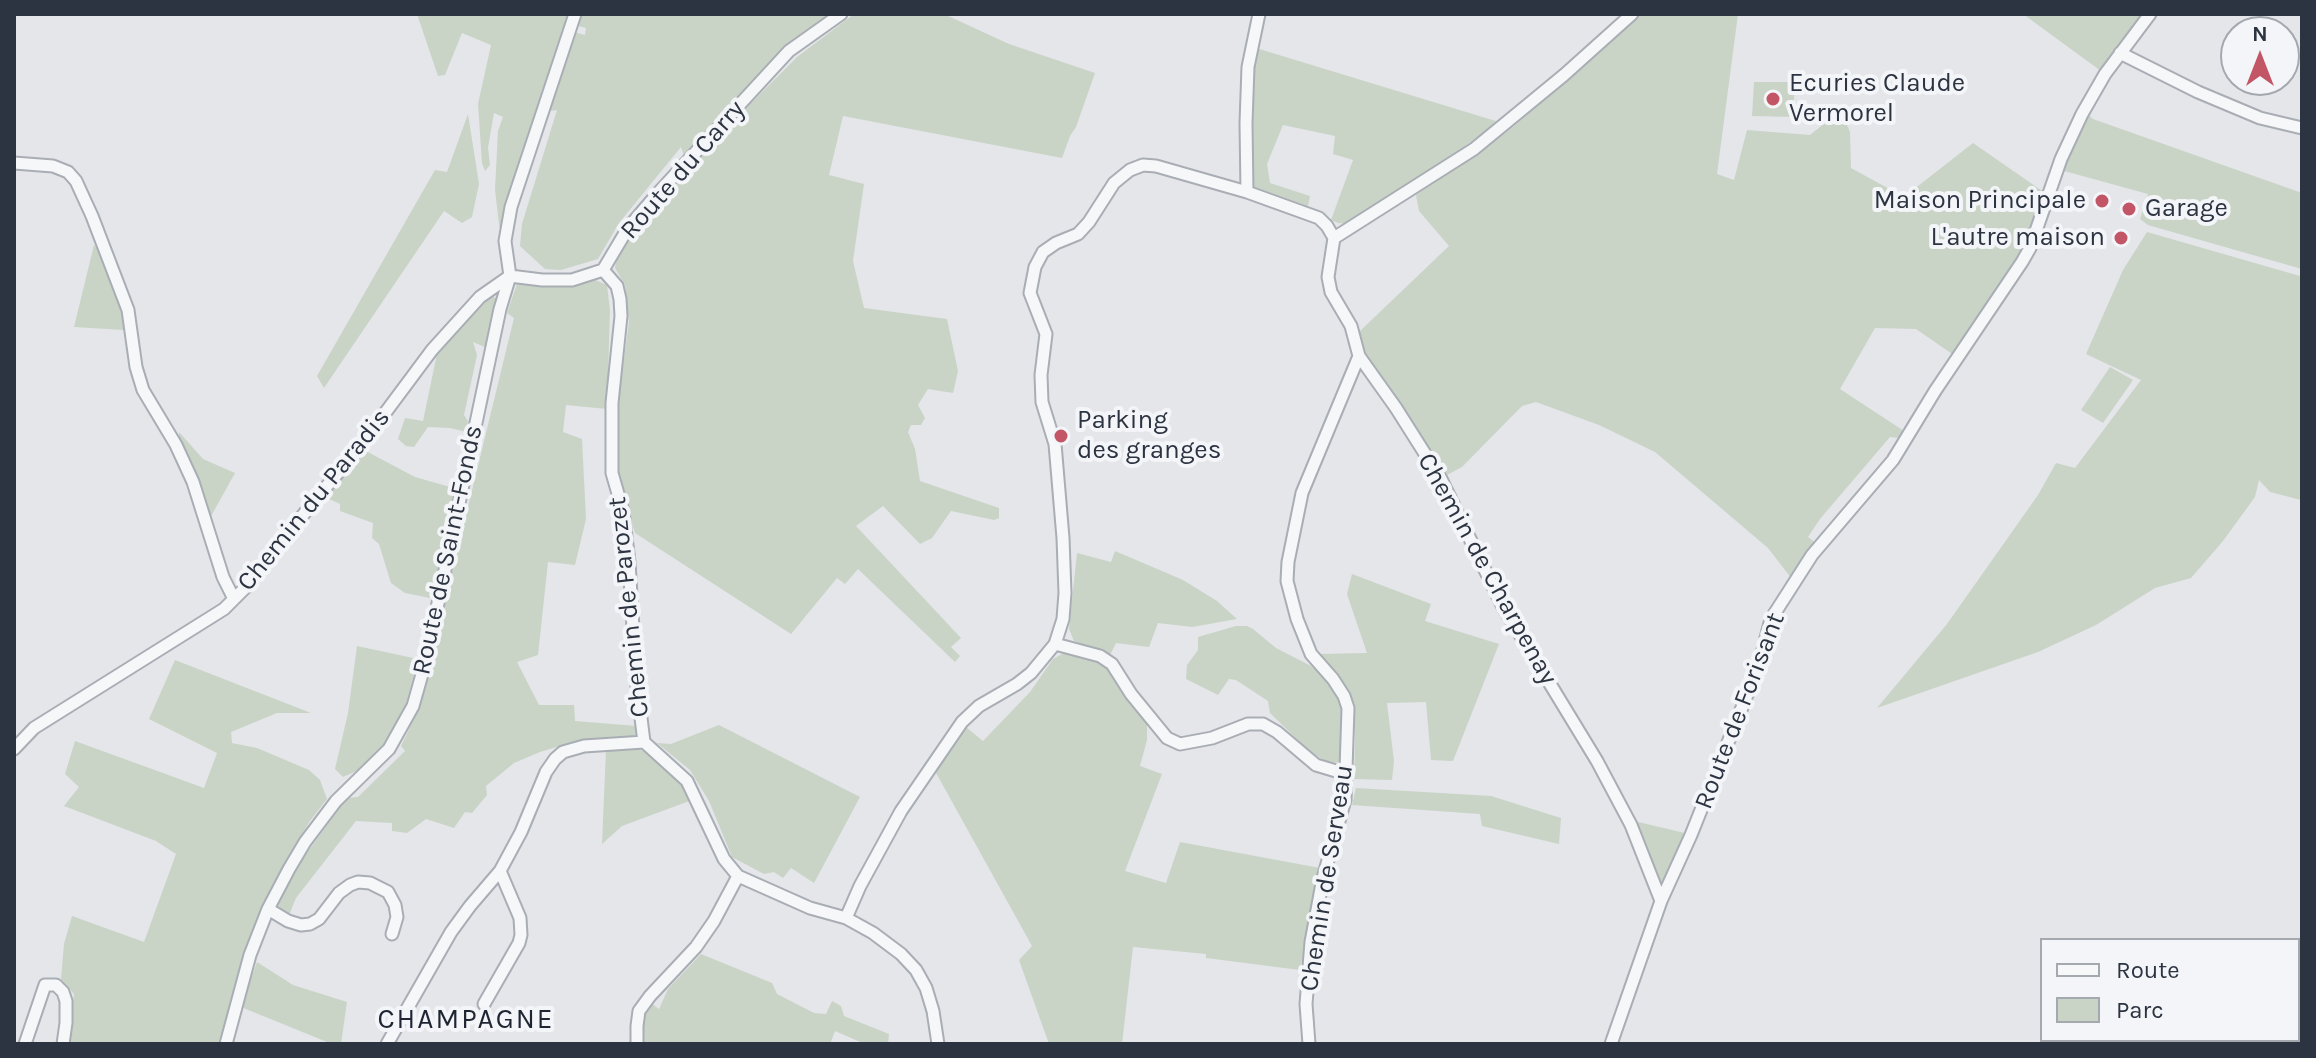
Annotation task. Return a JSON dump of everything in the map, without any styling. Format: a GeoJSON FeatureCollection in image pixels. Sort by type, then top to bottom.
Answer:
{"type":"FeatureCollection","features":[{"type":"Feature","properties":{"kind":"street","name":"Route de Saint-Fonds"},"geometry":{"type":"LineString","coordinates":[[226,1044],[250,955],[268,909],[305,842],[336,801],[389,749],[413,706],[426,660],[500,309],[510,276],[505,241],[511,207],[575,14]]}},
{"type":"Feature","properties":{"kind":"street","name":"Route du Carry"},"geometry":{"type":"LineString","coordinates":[[603,270],[628,228],[789,51],[841,14]]}},
{"type":"Feature","properties":{"kind":"street"},"geometry":{"type":"LineString","coordinates":[[1247,192],[1248,67],[1259,14]]}},
{"type":"Feature","properties":{"kind":"street"},"geometry":{"type":"LineString","coordinates":[[846,918],[901,811],[962,722],[979,706],[1031,673],[1055,644],[1063,619],[1063,538],[1055,444],[1042,402],[1041,375],[1046,334],[1030,293],[1035,267],[1043,252],[1078,234],[1114,183],[1130,170],[1143,165],[1247,192],[1319,218],[1334,238],[1474,149],[1632,14]]}},
{"type":"Feature","properties":{"kind":"street","name":"Route de Forisant"},"geometry":{"type":"LineString","coordinates":[[1611,1044],[1661,901],[1759,665],[1771,619],[1812,555],[1893,460],[1935,391],[1997,302],[2030,248],[2061,159],[2084,110],[2105,74],[2150,14]]}},
{"type":"Feature","properties":{"kind":"street"},"geometry":{"type":"LineString","coordinates":[[2120,53],[2198,92],[2260,118],[2302,128]]}},
{"type":"Feature","properties":{"kind":"street"},"geometry":{"type":"LineString","coordinates":[[14,163],[53,166],[68,172],[76,181],[128,310],[136,367],[143,390],[176,445],[193,482],[223,577],[234,599]]}},
{"type":"Feature","properties":{"kind":"street","name":"Chemin de Charpenay"},"geometry":{"type":"LineString","coordinates":[[1334,238],[1328,277],[1331,292],[1351,326],[1359,356],[1441,479],[1502,605],[1597,761],[1631,825],[1661,901]]}},
{"type":"Feature","properties":{"kind":"street"},"geometry":{"type":"LineString","coordinates":[[510,276],[572,280],[603,270]]}},
{"type":"Feature","properties":{"kind":"street","name":"Chemin de Parozet"},"geometry":{"type":"LineString","coordinates":[[603,270],[617,286],[620,299],[612,403],[612,473],[623,511],[644,742],[687,781],[724,859],[738,876]]}},
{"type":"Feature","properties":{"kind":"street","name":"Chemin du Paradis"},"geometry":{"type":"LineString","coordinates":[[14,749],[34,728],[224,609],[251,582],[359,448],[432,350],[480,297],[510,276]]}},
{"type":"Feature","properties":{"kind":"street","name":"Chemin de Serveau"},"geometry":{"type":"LineString","coordinates":[[1309,1044],[1306,1004],[1311,942],[1323,878],[1345,800],[1348,708],[1333,679],[1311,654],[1301,630],[1287,581],[1288,562],[1302,493],[1359,356]]}},
{"type":"Feature","properties":{"kind":"street"},"geometry":{"type":"LineString","coordinates":[[1055,644],[1100,656],[1112,664],[1131,694],[1167,738],[1180,744],[1212,738],[1248,724],[1263,724],[1316,765],[1346,774]]}},
{"type":"Feature","properties":{"kind":"street"},"geometry":{"type":"LineString","coordinates":[[387,1044],[451,932],[500,871],[555,759],[563,752],[584,746],[644,742]]}},
{"type":"Feature","properties":{"kind":"street"},"geometry":{"type":"LineString","coordinates":[[484,1004],[521,935],[520,918],[500,871]]}},
{"type":"Feature","properties":{"kind":"street"},"geometry":{"type":"LineString","coordinates":[[637,1044],[639,1011],[696,947],[738,876],[810,908],[846,918],[901,954],[916,970],[926,988],[938,1044]]}},
{"type":"Feature","properties":{"kind":"street"},"geometry":{"type":"LineString","coordinates":[[268,909],[288,921],[310,924],[319,919],[339,893],[350,885],[370,883],[388,892],[395,905],[397,917],[392,934]]}},
{"type":"Feature","properties":{"kind":"street"},"geometry":{"type":"LineString","coordinates":[[25,1044],[45,985],[56,985],[66,1001],[63,1044]]}},
{"type":"Feature","properties":{"kind":"green space"},"geometry":{"type":"Polygon","coordinates":[[[417,14],[568,14],[500,232],[495,190],[498,131],[503,117],[494,113],[488,148],[490,165],[485,171],[478,104],[491,45],[462,33],[445,75],[438,76],[417,14]]]}},
{"type":"Feature","properties":{"kind":"green space"},"geometry":{"type":"Polygon","coordinates":[[[582,14],[831,14],[790,44],[684,156],[681,147],[619,223],[598,259],[561,270],[545,269],[520,246],[522,224],[557,110],[550,111],[574,32],[585,35],[586,28],[578,26],[582,14]]]}},
{"type":"Feature","properties":{"kind":"green space"},"geometry":{"type":"Polygon","coordinates":[[[854,14],[944,14],[1009,44],[1095,73],[1062,158],[843,116],[829,175],[864,184],[853,261],[864,308],[947,319],[958,371],[953,393],[928,389],[918,405],[925,418],[921,425],[911,425],[908,432],[915,449],[920,481],[999,508],[999,518],[994,520],[951,511],[932,538],[920,544],[883,506],[856,526],[961,638],[951,647],[960,656],[955,662],[858,569],[845,584],[837,578],[791,634],[635,533],[618,473],[618,404],[629,322],[625,285],[615,268],[617,253],[637,223],[725,129],[797,57],[854,14]]]}},
{"type":"Feature","properties":{"kind":"green space"},"geometry":{"type":"Polygon","coordinates":[[[1640,14],[1738,14],[1717,174],[1734,180],[1747,130],[1810,135],[1841,110],[1850,132],[1851,168],[1904,197],[1973,143],[2048,195],[2030,248],[1958,358],[1916,329],[1875,328],[1840,389],[1904,431],[1899,438],[1890,437],[1820,519],[1808,537],[1820,546],[1795,583],[1768,548],[1655,452],[1599,425],[1536,402],[1522,406],[1462,467],[1447,475],[1363,350],[1360,331],[1449,246],[1419,211],[1416,195],[1513,127],[1640,14]]]}},
{"type":"Feature","properties":{"kind":"green space"},"geometry":{"type":"Polygon","coordinates":[[[2023,14],[2150,14],[2105,74],[2023,14]]]}},
{"type":"Feature","properties":{"kind":"green space"},"geometry":{"type":"Polygon","coordinates":[[[1256,48],[1499,122],[1349,224],[1338,223],[1331,220],[1353,160],[1333,154],[1335,136],[1283,125],[1267,164],[1270,183],[1310,196],[1308,206],[1252,186],[1249,120],[1256,48]]]}},
{"type":"Feature","properties":{"kind":"green space","name":"Ecuries Claude Vermorel"},"geometry":{"type":"Polygon","coordinates":[[[1754,82],[1795,82],[1793,117],[1752,116],[1754,82]]]}},
{"type":"Feature","properties":{"kind":"green space"},"geometry":{"type":"Polygon","coordinates":[[[2084,110],[2093,119],[2302,193],[2302,269],[2148,225],[2140,219],[2148,194],[2057,169],[2084,110]]]}},
{"type":"Feature","properties":{"kind":"green space"},"geometry":{"type":"Polygon","coordinates":[[[468,114],[479,184],[472,217],[462,223],[444,211],[324,388],[317,376],[435,170],[447,172],[468,114]]]}},
{"type":"Feature","properties":{"kind":"green space"},"geometry":{"type":"Polygon","coordinates":[[[2147,232],[2300,276],[2302,269],[2301,500],[2270,492],[2259,480],[2255,497],[2191,578],[2155,588],[2096,625],[2038,652],[1877,708],[1947,624],[2038,495],[2056,463],[2075,468],[2141,380],[2086,354],[2123,270],[2147,232]]]}},
{"type":"Feature","properties":{"kind":"green space"},"geometry":{"type":"Polygon","coordinates":[[[94,245],[104,256],[125,310],[124,330],[74,327],[94,245]]]}},
{"type":"Feature","properties":{"kind":"green space"},"geometry":{"type":"Polygon","coordinates":[[[593,279],[607,285],[610,310],[607,409],[566,405],[563,432],[582,439],[586,519],[575,565],[548,562],[538,655],[517,662],[539,705],[574,705],[575,721],[637,726],[637,736],[573,742],[514,763],[486,786],[487,795],[472,813],[465,812],[454,828],[426,819],[407,833],[392,831],[392,823],[356,821],[296,898],[289,915],[278,909],[279,902],[298,865],[347,798],[358,797],[405,751],[401,746],[412,723],[428,671],[514,318],[507,313],[517,284],[524,281],[560,286],[593,279]]]}},
{"type":"Feature","properties":{"kind":"green space"},"geometry":{"type":"Polygon","coordinates":[[[492,296],[498,300],[485,347],[473,342],[477,355],[464,415],[468,421],[467,432],[428,427],[414,447],[406,446],[398,439],[405,418],[423,421],[438,349],[484,297],[492,296]]]}},
{"type":"Feature","properties":{"kind":"green space"},"geometry":{"type":"Polygon","coordinates":[[[2110,367],[2133,380],[2103,423],[2081,410],[2110,367]]]}},
{"type":"Feature","properties":{"kind":"green space"},"geometry":{"type":"Polygon","coordinates":[[[179,432],[203,459],[235,473],[210,518],[179,437],[179,432]]]}},
{"type":"Feature","properties":{"kind":"green space"},"geometry":{"type":"Polygon","coordinates":[[[364,450],[415,477],[457,489],[435,591],[430,598],[405,593],[391,583],[379,544],[372,538],[373,523],[340,511],[340,504],[323,496],[364,450]]]}},
{"type":"Feature","properties":{"kind":"green space"},"geometry":{"type":"Polygon","coordinates":[[[1115,551],[1183,580],[1217,601],[1237,619],[1192,627],[1158,623],[1149,647],[1116,643],[1110,655],[1074,641],[1069,629],[1077,553],[1111,562],[1115,551]]]}},
{"type":"Feature","properties":{"kind":"green space"},"geometry":{"type":"Polygon","coordinates":[[[1352,574],[1431,604],[1425,621],[1499,644],[1453,761],[1431,760],[1426,702],[1387,703],[1394,761],[1392,780],[1354,779],[1352,700],[1319,654],[1367,653],[1347,594],[1352,574]]]}},
{"type":"Feature","properties":{"kind":"green space"},"geometry":{"type":"Polygon","coordinates":[[[1236,626],[1253,629],[1276,648],[1311,666],[1329,680],[1343,712],[1341,763],[1325,761],[1307,749],[1270,713],[1268,701],[1236,680],[1229,679],[1218,695],[1186,679],[1187,665],[1198,650],[1198,637],[1236,626]]]}},
{"type":"Feature","properties":{"kind":"green space"},"geometry":{"type":"Polygon","coordinates":[[[357,646],[418,659],[406,704],[389,741],[364,768],[343,777],[335,769],[348,713],[357,646]]]}},
{"type":"Feature","properties":{"kind":"green space"},"geometry":{"type":"Polygon","coordinates":[[[1066,652],[1102,662],[1147,724],[1147,740],[1140,766],[1162,774],[1125,871],[1166,883],[1180,842],[1320,868],[1300,970],[1206,958],[1206,954],[1133,947],[1122,1044],[1049,1044],[1019,960],[1032,946],[935,771],[966,727],[983,741],[1030,692],[1053,659],[1066,652]]]}},
{"type":"Feature","properties":{"kind":"green space"},"geometry":{"type":"Polygon","coordinates":[[[175,660],[311,713],[277,713],[231,732],[232,743],[257,748],[309,770],[320,780],[327,799],[288,857],[258,917],[219,1044],[68,1044],[74,994],[61,979],[64,944],[72,916],[144,942],[176,854],[156,841],[64,806],[79,787],[65,774],[75,741],[204,788],[217,753],[149,719],[175,660]]]}},
{"type":"Feature","properties":{"kind":"green space"},"geometry":{"type":"Polygon","coordinates":[[[719,725],[860,797],[814,883],[791,868],[783,878],[774,872],[764,874],[732,857],[709,801],[690,770],[657,743],[671,744],[719,725]]]}},
{"type":"Feature","properties":{"kind":"green space"},"geometry":{"type":"Polygon","coordinates":[[[606,750],[644,751],[681,782],[692,800],[622,826],[602,844],[606,750]]]}},
{"type":"Feature","properties":{"kind":"green space"},"geometry":{"type":"Polygon","coordinates":[[[1356,788],[1491,796],[1561,818],[1559,844],[1482,826],[1480,814],[1352,805],[1356,788]]]}},
{"type":"Feature","properties":{"kind":"green space"},"geometry":{"type":"Polygon","coordinates":[[[1634,821],[1689,834],[1667,884],[1661,885],[1634,821]]]}},
{"type":"Feature","properties":{"kind":"green space"},"geometry":{"type":"Polygon","coordinates":[[[701,954],[772,983],[777,994],[814,1013],[826,1014],[832,1001],[841,1006],[844,1016],[889,1034],[888,1044],[865,1044],[835,1031],[830,1044],[643,1044],[641,1019],[651,1003],[659,1009],[668,989],[701,954]]]}},
{"type":"Feature","properties":{"kind":"green space"},"geometry":{"type":"Polygon","coordinates":[[[257,962],[293,985],[347,1002],[341,1044],[332,1044],[241,1007],[257,962]]]}},
{"type":"Feature","properties":{"kind":"place","name":"Ecuries Claude Vermorel"},"geometry":{"type":"Point","coordinates":[1773,99]}},
{"type":"Feature","properties":{"kind":"place","name":"Maison Principale"},"geometry":{"type":"Point","coordinates":[2102,201]}},
{"type":"Feature","properties":{"kind":"place","name":"Garage"},"geometry":{"type":"Point","coordinates":[2129,209]}},
{"type":"Feature","properties":{"kind":"place","name":"L'autre maison"},"geometry":{"type":"Point","coordinates":[2121,238]}},
{"type":"Feature","properties":{"kind":"place","name":"Parking des granges"},"geometry":{"type":"Point","coordinates":[1061,436]}},
{"type":"Feature","properties":{"kind":"district","name":"CHAMPAGNE"},"geometry":{"type":"Point","coordinates":[466,1020]}}]}
